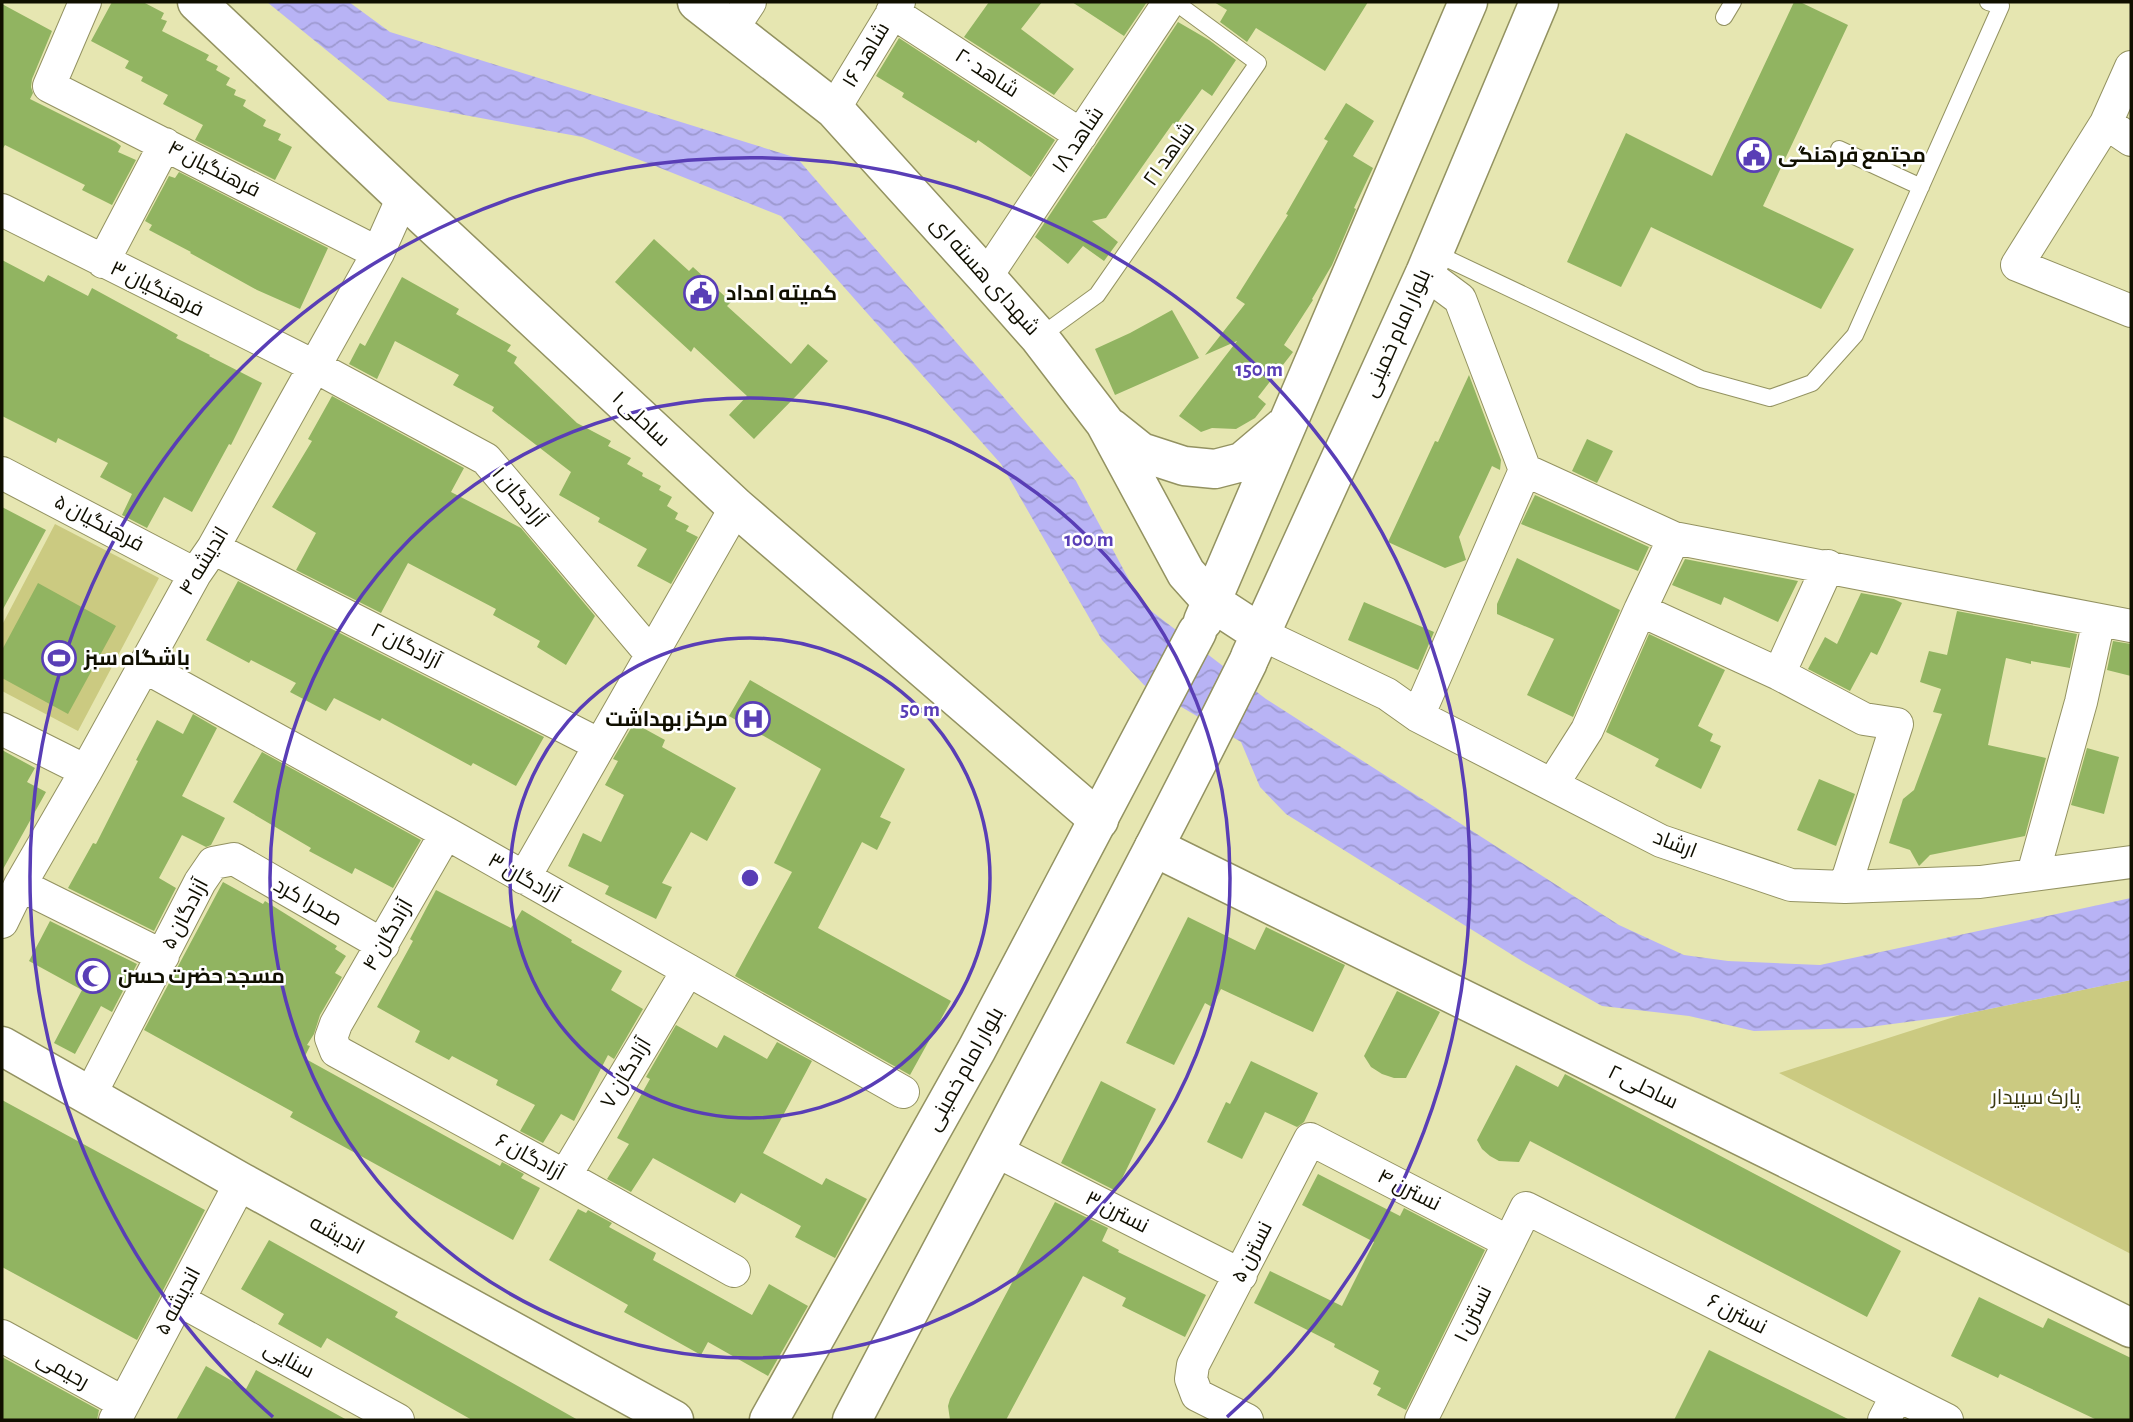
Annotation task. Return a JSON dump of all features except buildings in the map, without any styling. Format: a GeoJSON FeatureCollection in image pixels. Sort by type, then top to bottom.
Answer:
{"type":"FeatureCollection","features":[{"type":"Feature","properties":{"kind":"street","name":"ساحلی ۱"},"geometry":{"type":"LineString","coordinates":[[197,2],[736,507],[1099,820]]}},
{"type":"Feature","properties":{"kind":"street","name":"شهدای هسته ای"},"geometry":{"type":"LineString","coordinates":[[697,2],[741,16],[834,109],[1039,337],[1105,423],[1186,573],[1205,617],[1255,648]]}},
{"type":"Feature","properties":{"kind":"street","name":"شاهد ۱۸"},"geometry":{"type":"LineString","coordinates":[[986,277],[1169,2]]}},
{"type":"Feature","properties":{"kind":"street"},"geometry":{"type":"LineString","coordinates":[[1205,617],[1468,2]]}},
{"type":"Feature","properties":{"kind":"street","name":"بلوار امام خمینی"},"geometry":{"type":"LineString","coordinates":[[1154,847],[1255,648],[1429,262],[1539,2]]}},
{"type":"Feature","properties":{"kind":"street","name":"فرهنگیان ۴"},"geometry":{"type":"LineString","coordinates":[[80,3],[49,86],[378,253]]}},
{"type":"Feature","properties":{"kind":"street","name":"شاهد ۲۰"},"geometry":{"type":"LineString","coordinates":[[895,7],[1081,135]]}},
{"type":"Feature","properties":{"kind":"street","name":"شاهد ۱۶"},"geometry":{"type":"LineString","coordinates":[[834,109],[895,7]]}},
{"type":"Feature","properties":{"kind":"street"},"geometry":{"type":"LineString","coordinates":[[2131,67],[2119,131],[2017,265],[2131,311]]}},
{"type":"Feature","properties":{"kind":"street"},"geometry":{"type":"LineString","coordinates":[[103,262],[165,145]]}},
{"type":"Feature","properties":{"kind":"street","name":"اندیشه ۴"},"geometry":{"type":"LineString","coordinates":[[2,922],[143,666],[195,574],[213,548],[378,253],[403,197]]}},
{"type":"Feature","properties":{"kind":"street","name":"فرهنگیان ۳"},"geometry":{"type":"LineString","coordinates":[[3,216],[314,366]]}},
{"type":"Feature","properties":{"kind":"street"},"geometry":{"type":"LineString","coordinates":[[1418,716],[1525,470],[1460,299],[1429,262]]}},
{"type":"Feature","properties":{"kind":"street","name":"آزادگان ۱"},"geometry":{"type":"LineString","coordinates":[[314,366],[486,459],[652,654]]}},
{"type":"Feature","properties":{"kind":"street"},"geometry":{"type":"LineString","coordinates":[[1105,423],[1141,452],[1184,466],[1215,469],[1242,462],[1287,424]]}},
{"type":"Feature","properties":{"kind":"street"},"geometry":{"type":"LineString","coordinates":[[1525,470],[1674,538],[2131,626]]}},
{"type":"Feature","properties":{"kind":"street","name":"فرهنگیان ۵"},"geometry":{"type":"LineString","coordinates":[[2,472],[195,574]]}},
{"type":"Feature","properties":{"kind":"street"},"geometry":{"type":"LineString","coordinates":[[524,878],[736,507]]}},
{"type":"Feature","properties":{"kind":"street"},"geometry":{"type":"LineString","coordinates":[[1552,785],[1587,730],[1674,538]]}},
{"type":"Feature","properties":{"kind":"street","name":"آزادگان ۲"},"geometry":{"type":"LineString","coordinates":[[213,548],[600,745]]}},
{"type":"Feature","properties":{"kind":"street"},"geometry":{"type":"LineString","coordinates":[[1779,674],[1828,566]]}},
{"type":"Feature","properties":{"kind":"street"},"geometry":{"type":"LineString","coordinates":[[1640,610],[1779,674],[1864,719],[1897,724],[1844,887]]}},
{"type":"Feature","properties":{"kind":"street","name":"بلوار امام خمینی"},"geometry":{"type":"LineString","coordinates":[[769,1420],[977,1049],[1205,617]]}},
{"type":"Feature","properties":{"kind":"street"},"geometry":{"type":"LineString","coordinates":[[2033,874],[2081,702],[2099,620]]}},
{"type":"Feature","properties":{"kind":"street","name":"ارشاد"},"geometry":{"type":"LineString","coordinates":[[1255,648],[1387,694],[1418,716],[1661,841],[1791,885],[1844,887],[1980,882],[2131,862]]}},
{"type":"Feature","properties":{"kind":"street","name":"آزادگان ۳"},"geometry":{"type":"LineString","coordinates":[[143,666],[446,833],[903,1092]]}},
{"type":"Feature","properties":{"kind":"street"},"geometry":{"type":"LineString","coordinates":[[2,729],[86,771]]}},
{"type":"Feature","properties":{"kind":"street","name":"آزادگان ۴"},"geometry":{"type":"LineString","coordinates":[[331,1038],[336,1024],[446,833]]}},
{"type":"Feature","properties":{"kind":"street"},"geometry":{"type":"LineString","coordinates":[[852,1420],[1154,847]]}},
{"type":"Feature","properties":{"kind":"street","name":"ساحلی ۲"},"geometry":{"type":"LineString","coordinates":[[1154,847],[2131,1328]]}},
{"type":"Feature","properties":{"kind":"street","name":"صحرا کرد"},"geometry":{"type":"LineString","coordinates":[[234,859],[383,944]]}},
{"type":"Feature","properties":{"kind":"street","name":"آزادگان ۵"},"geometry":{"type":"LineString","coordinates":[[90,1095],[200,882],[214,863],[234,859]]}},
{"type":"Feature","properties":{"kind":"street"},"geometry":{"type":"LineString","coordinates":[[20,885],[163,956]]}},
{"type":"Feature","properties":{"kind":"street","name":"آزادگان ۷"},"geometry":{"type":"LineString","coordinates":[[565,1176],[688,970]]}},
{"type":"Feature","properties":{"kind":"street","name":"آزادگان ۶"},"geometry":{"type":"LineString","coordinates":[[331,1038],[336,1051],[734,1271]]}},
{"type":"Feature","properties":{"kind":"street","name":"اندیشه"},"geometry":{"type":"LineString","coordinates":[[2,1046],[240,1182],[674,1420]]}},
{"type":"Feature","properties":{"kind":"street","name":"نسترن ۴"},"geometry":{"type":"LineString","coordinates":[[1310,1139],[1509,1242]]}},
{"type":"Feature","properties":{"kind":"street","name":"نسترن ۵"},"geometry":{"type":"LineString","coordinates":[[1247,1420],[1197,1395],[1191,1379],[1194,1365],[1310,1139]]}},
{"type":"Feature","properties":{"kind":"street","name":"نسترن ۳"},"geometry":{"type":"LineString","coordinates":[[994,1150],[1241,1275]]}},
{"type":"Feature","properties":{"kind":"street","name":"اندیشه ۵"},"geometry":{"type":"LineString","coordinates":[[120,1412],[240,1182]]}},
{"type":"Feature","properties":{"kind":"street","name":"نسترن ۱"},"geometry":{"type":"LineString","coordinates":[[1421,1420],[1527,1208]]}},
{"type":"Feature","properties":{"kind":"street","name":"نسترن ۶"},"geometry":{"type":"LineString","coordinates":[[1527,1208],[1891,1408],[1947,1420]]}},
{"type":"Feature","properties":{"kind":"street","name":"سنایی"},"geometry":{"type":"LineString","coordinates":[[179,1300],[398,1420]]}},
{"type":"Feature","properties":{"kind":"street","name":"رحیمی"},"geometry":{"type":"LineString","coordinates":[[2,1336],[120,1412]]}},
{"type":"Feature","properties":{"kind":"lane","name":"شاهد ۲۱"},"geometry":{"type":"LineString","coordinates":[[1039,337],[1097,295],[1258,63],[1175,2]]}},
{"type":"Feature","properties":{"kind":"lane"},"geometry":{"type":"LineString","coordinates":[[1724,18],[1733,2]]}},
{"type":"Feature","properties":{"kind":"lane"},"geometry":{"type":"LineString","coordinates":[[1429,262],[1701,379],[1770,398],[1812,383],[1855,335],[2001,6],[1988,2]]}},
{"type":"Feature","properties":{"kind":"lane"},"geometry":{"type":"LineString","coordinates":[[1839,149],[1921,187]]}},
{"type":"Feature","properties":{"kind":"green space","name":"باشگاه سبز"},"geometry":{"type":"Polygon","coordinates":[[[55,524],[159,578],[78,731],[2,691],[2,625],[55,524]]]}},
{"type":"Feature","properties":{"kind":"green space","name":"پارک سپیدار"},"geometry":{"type":"Polygon","coordinates":[[[2131,980],[2131,1254],[1779,1073],[1960,1015],[2131,980]]]}},
{"type":"Feature","properties":{"kind":"water"},"geometry":{"type":"Polygon","coordinates":[[[267,2],[349,2],[390,32],[797,158],[1076,481],[1142,604],[1266,699],[1619,925],[1684,955],[1728,961],[1820,965],[2131,898],[2131,980],[1960,1015],[1862,1028],[1754,1031],[1689,1016],[1602,1006],[1522,961],[1286,814],[1260,787],[1241,742],[1144,685],[1102,640],[1001,464],[781,216],[582,137],[389,101],[267,2]]]}},
{"type":"Feature","properties":{"kind":"place","name":"مجتمع فرهنگی"},"geometry":{"type":"Point","coordinates":[1754,155]}},
{"type":"Feature","properties":{"kind":"place","name":"کمیته امداد"},"geometry":{"type":"Point","coordinates":[701,293]}},
{"type":"Feature","properties":{"kind":"place","name":"باشگاه سبز"},"geometry":{"type":"Point","coordinates":[59,658]}},
{"type":"Feature","properties":{"kind":"place","name":"مرکز بهداشت"},"geometry":{"type":"Point","coordinates":[753,719]}},
{"type":"Feature","properties":{"kind":"place","name":"مسجد حضرت حسن"},"geometry":{"type":"Point","coordinates":[93,976]}}]}
